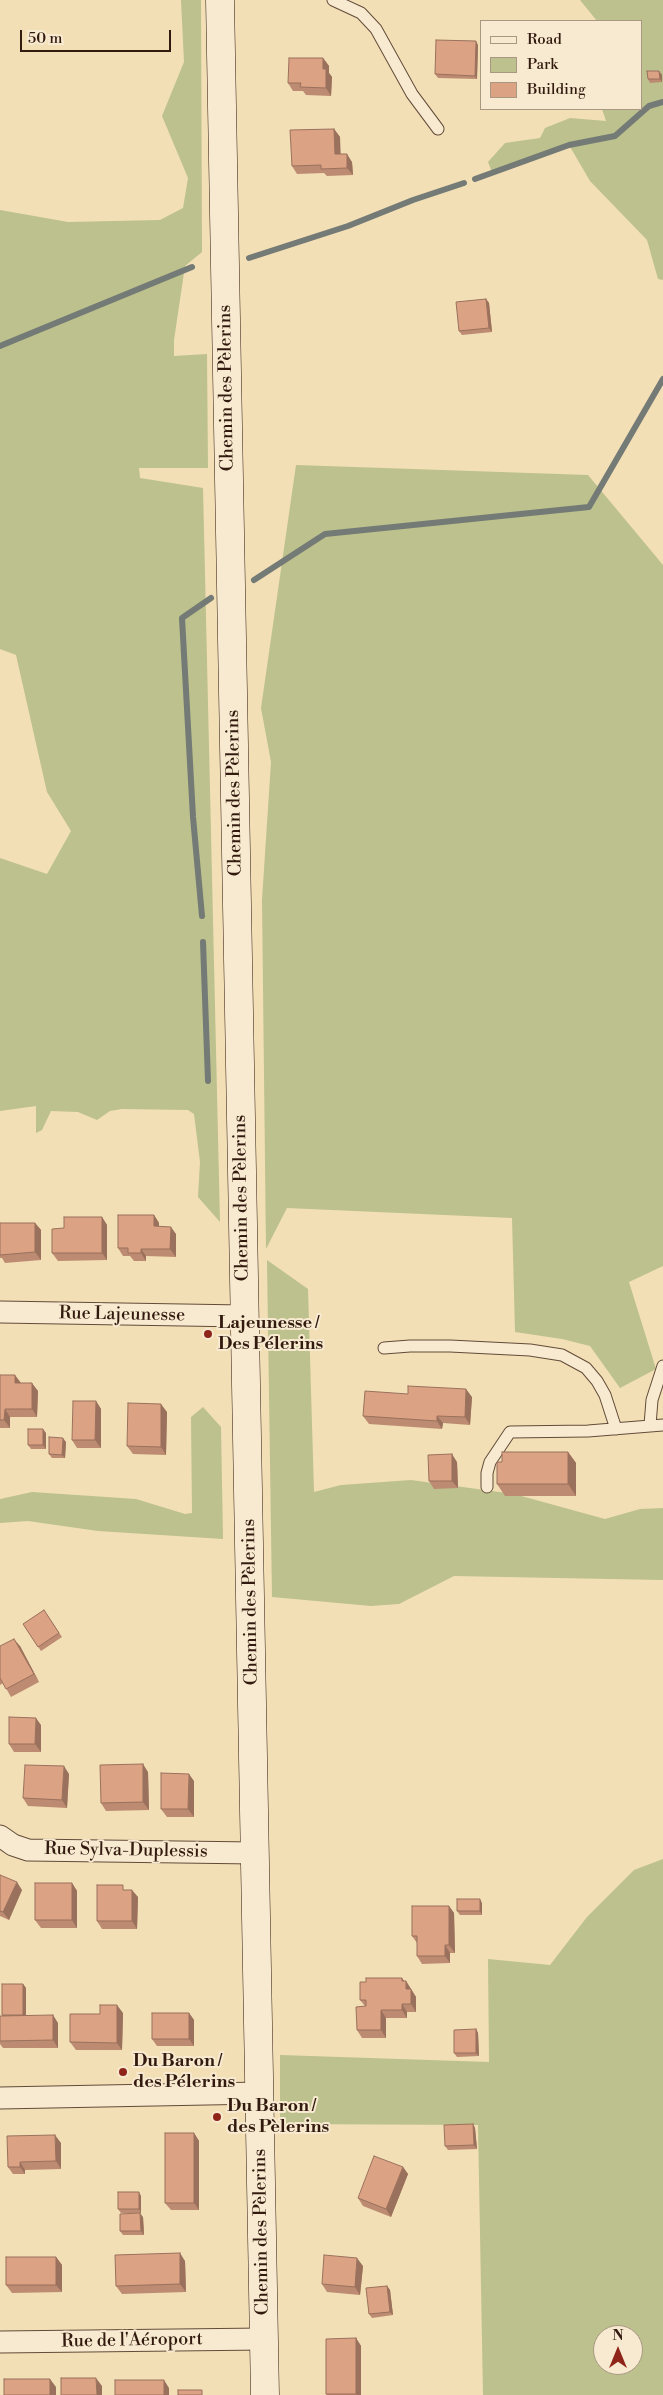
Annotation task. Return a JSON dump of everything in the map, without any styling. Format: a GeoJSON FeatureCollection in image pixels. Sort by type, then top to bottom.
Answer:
{"type":"FeatureCollection","features":[{"type":"Feature","properties":{"kind":"street","name":"Chemin des Pèlerins"},"geometry":{"type":"LineString","coordinates":[[220,0],[265,2395]]}},
{"type":"Feature","properties":{"kind":"street","name":"Rue Lajeunesse"},"geometry":{"type":"LineString","coordinates":[[0,1312],[244,1316]]}},
{"type":"Feature","properties":{"kind":"street","name":"Rue Sylva-Duplessis"},"geometry":{"type":"LineString","coordinates":[[0,1836],[13,1845],[28,1850],[255,1853]]}},
{"type":"Feature","properties":{"kind":"street"},"geometry":{"type":"LineString","coordinates":[[0,2098],[259,2093]]}},
{"type":"Feature","properties":{"kind":"street","name":"Rue de l'Aéroport"},"geometry":{"type":"LineString","coordinates":[[0,2342],[264,2339]]}},
{"type":"Feature","properties":{"kind":"lane"},"geometry":{"type":"LineString","coordinates":[[333,0],[355,9],[376,29],[412,94],[438,129]]}},
{"type":"Feature","properties":{"kind":"lane"},"geometry":{"type":"LineString","coordinates":[[384,1348],[458,1346],[543,1351],[562,1355],[586,1368],[597,1381],[605,1395],[616,1429]]}},
{"type":"Feature","properties":{"kind":"lane"},"geometry":{"type":"LineString","coordinates":[[650,1425],[652,1400],[663,1366]]}},
{"type":"Feature","properties":{"kind":"lane"},"geometry":{"type":"LineString","coordinates":[[487,1487],[487,1473],[490,1462],[510,1432],[616,1429],[663,1425]]}},
{"type":"Feature","properties":{"kind":"green space"},"geometry":{"type":"Polygon","coordinates":[[[181,0],[201,0],[202,252],[185,266],[174,340],[174,356],[207,354],[208,468],[139,468],[140,478],[203,488],[220,1222],[198,1197],[200,1162],[194,1114],[188,1110],[122,1109],[110,1111],[97,1120],[78,1112],[51,1111],[42,1130],[36,1133],[36,1106],[0,1111],[0,858],[47,874],[71,831],[47,792],[16,655],[0,649],[0,210],[68,222],[160,220],[183,208],[188,178],[162,116],[184,62],[181,0]]]}},
{"type":"Feature","properties":{"kind":"green space"},"geometry":{"type":"Polygon","coordinates":[[[580,0],[663,0],[663,280],[658,279],[647,240],[590,181],[569,145],[492,172],[488,162],[505,143],[540,138],[545,128],[570,118],[606,121],[602,110],[643,110],[643,20],[596,20],[580,0]]]}},
{"type":"Feature","properties":{"kind":"green space"},"geometry":{"type":"Polygon","coordinates":[[[296,465],[588,475],[663,565],[663,1266],[629,1282],[656,1369],[620,1388],[590,1346],[562,1339],[515,1332],[512,1218],[287,1208],[266,1249],[262,900],[271,762],[261,708],[296,465]]]}},
{"type":"Feature","properties":{"kind":"green space"},"geometry":{"type":"Polygon","coordinates":[[[267,1260],[308,1289],[314,1492],[341,1485],[411,1480],[514,1494],[605,1519],[640,1509],[663,1508],[663,1580],[454,1576],[399,1604],[371,1606],[272,1597],[267,1260]]]}},
{"type":"Feature","properties":{"kind":"green space"},"geometry":{"type":"Polygon","coordinates":[[[203,1407],[221,1427],[223,1539],[98,1531],[28,1521],[0,1523],[0,1499],[32,1492],[136,1499],[185,1514],[192,1513],[191,1417],[203,1407]]]}},
{"type":"Feature","properties":{"kind":"green space"},"geometry":{"type":"Polygon","coordinates":[[[663,1859],[663,2395],[483,2395],[478,2125],[280,2124],[280,2055],[489,2062],[488,1959],[550,1965],[587,1917],[634,1870],[663,1859]]]}},
{"type":"Feature","properties":{"kind":"building"},"geometry":{"type":"Polygon","coordinates":[[[436,40],[476,41],[475,76],[435,74],[436,40]]]}},
{"type":"Feature","properties":{"kind":"building"},"geometry":{"type":"Polygon","coordinates":[[[289,58],[323,58],[323,69],[326,69],[326,88],[300,87],[301,83],[288,83],[289,58]]]}},
{"type":"Feature","properties":{"kind":"building"},"geometry":{"type":"Polygon","coordinates":[[[647,71],[659,71],[660,79],[648,79],[647,71]]]}},
{"type":"Feature","properties":{"kind":"building"},"geometry":{"type":"Polygon","coordinates":[[[334,129],[335,154],[347,154],[347,168],[321,169],[321,165],[292,166],[290,130],[334,129]]]}},
{"type":"Feature","properties":{"kind":"building"},"geometry":{"type":"Polygon","coordinates":[[[486,299],[489,328],[459,331],[456,302],[486,299]]]}},
{"type":"Feature","properties":{"kind":"building"},"geometry":{"type":"Polygon","coordinates":[[[118,1215],[154,1215],[154,1226],[171,1227],[170,1249],[141,1249],[141,1253],[128,1253],[128,1248],[118,1248],[118,1215]]]}},
{"type":"Feature","properties":{"kind":"building"},"geometry":{"type":"Polygon","coordinates":[[[64,1217],[102,1217],[102,1253],[52,1253],[52,1229],[64,1228],[64,1217]]]}},
{"type":"Feature","properties":{"kind":"building"},"geometry":{"type":"Polygon","coordinates":[[[0,1223],[35,1223],[35,1252],[0,1255],[0,1223]]]}},
{"type":"Feature","properties":{"kind":"building"},"geometry":{"type":"Polygon","coordinates":[[[0,1375],[15,1375],[15,1383],[32,1383],[32,1409],[5,1409],[4,1420],[0,1420],[0,1375]]]}},
{"type":"Feature","properties":{"kind":"building"},"geometry":{"type":"Polygon","coordinates":[[[408,1386],[466,1389],[465,1417],[437,1416],[437,1421],[363,1416],[365,1391],[408,1394],[408,1386]]]}},
{"type":"Feature","properties":{"kind":"building"},"geometry":{"type":"Polygon","coordinates":[[[73,1401],[96,1401],[95,1440],[72,1440],[73,1401]]]}},
{"type":"Feature","properties":{"kind":"building"},"geometry":{"type":"Polygon","coordinates":[[[128,1403],[161,1404],[161,1447],[127,1446],[128,1403]]]}},
{"type":"Feature","properties":{"kind":"building"},"geometry":{"type":"Polygon","coordinates":[[[28,1429],[43,1429],[43,1445],[28,1445],[28,1429]]]}},
{"type":"Feature","properties":{"kind":"building"},"geometry":{"type":"Polygon","coordinates":[[[49,1437],[63,1438],[62,1455],[49,1454],[49,1437]]]}},
{"type":"Feature","properties":{"kind":"building"},"geometry":{"type":"Polygon","coordinates":[[[502,1452],[568,1452],[568,1484],[497,1484],[497,1462],[502,1462],[502,1452]]]}},
{"type":"Feature","properties":{"kind":"building"},"geometry":{"type":"Polygon","coordinates":[[[452,1454],[452,1481],[429,1481],[428,1455],[452,1454]]]}},
{"type":"Feature","properties":{"kind":"building"},"geometry":{"type":"Polygon","coordinates":[[[44,1610],[59,1633],[38,1647],[23,1624],[44,1610]]]}},
{"type":"Feature","properties":{"kind":"building"},"geometry":{"type":"Polygon","coordinates":[[[14,1639],[34,1674],[6,1689],[0,1678],[0,1646],[14,1639]]]}},
{"type":"Feature","properties":{"kind":"building"},"geometry":{"type":"Polygon","coordinates":[[[9,1717],[36,1718],[35,1744],[9,1744],[9,1717]]]}},
{"type":"Feature","properties":{"kind":"building"},"geometry":{"type":"Polygon","coordinates":[[[143,1764],[143,1802],[101,1803],[100,1765],[143,1764]]]}},
{"type":"Feature","properties":{"kind":"building"},"geometry":{"type":"Polygon","coordinates":[[[25,1765],[64,1766],[62,1800],[23,1798],[25,1765]]]}},
{"type":"Feature","properties":{"kind":"building"},"geometry":{"type":"Polygon","coordinates":[[[161,1773],[189,1774],[188,1809],[161,1809],[161,1773]]]}},
{"type":"Feature","properties":{"kind":"building"},"geometry":{"type":"Polygon","coordinates":[[[0,1875],[17,1882],[3,1912],[0,1911],[0,1875]]]}},
{"type":"Feature","properties":{"kind":"building"},"geometry":{"type":"Polygon","coordinates":[[[35,1883],[72,1883],[72,1920],[35,1920],[35,1883]]]}},
{"type":"Feature","properties":{"kind":"building"},"geometry":{"type":"Polygon","coordinates":[[[97,1885],[123,1885],[123,1890],[132,1890],[132,1921],[97,1921],[97,1885]]]}},
{"type":"Feature","properties":{"kind":"building"},"geometry":{"type":"Polygon","coordinates":[[[457,1899],[480,1899],[480,1911],[457,1911],[457,1899]]]}},
{"type":"Feature","properties":{"kind":"building"},"geometry":{"type":"Polygon","coordinates":[[[412,1906],[449,1906],[449,1945],[445,1945],[445,1956],[417,1956],[417,1936],[412,1936],[412,1906]]]}},
{"type":"Feature","properties":{"kind":"building"},"geometry":{"type":"Polygon","coordinates":[[[366,1978],[402,1978],[402,1981],[406,1981],[406,1989],[411,1989],[411,2004],[402,2004],[402,2010],[381,2010],[381,2030],[357,2030],[356,2007],[366,2006],[366,2000],[360,2000],[360,1982],[366,1982],[366,1978]]]}},
{"type":"Feature","properties":{"kind":"building"},"geometry":{"type":"Polygon","coordinates":[[[2,1984],[23,1984],[23,2015],[2,2015],[2,1984]]]}},
{"type":"Feature","properties":{"kind":"building"},"geometry":{"type":"Polygon","coordinates":[[[100,2005],[117,2005],[117,2043],[70,2042],[70,2014],[100,2014],[100,2005]]]}},
{"type":"Feature","properties":{"kind":"building"},"geometry":{"type":"Polygon","coordinates":[[[152,2013],[189,2013],[189,2039],[152,2039],[152,2013]]]}},
{"type":"Feature","properties":{"kind":"building"},"geometry":{"type":"Polygon","coordinates":[[[53,2015],[53,2040],[0,2041],[0,2016],[53,2015]]]}},
{"type":"Feature","properties":{"kind":"building"},"geometry":{"type":"Polygon","coordinates":[[[476,2029],[476,2053],[454,2053],[454,2030],[476,2029]]]}},
{"type":"Feature","properties":{"kind":"building"},"geometry":{"type":"Polygon","coordinates":[[[473,2124],[474,2145],[445,2146],[444,2125],[473,2124]]]}},
{"type":"Feature","properties":{"kind":"building"},"geometry":{"type":"Polygon","coordinates":[[[165,2133],[194,2133],[194,2203],[165,2203],[165,2133]]]}},
{"type":"Feature","properties":{"kind":"building"},"geometry":{"type":"Polygon","coordinates":[[[55,2135],[56,2161],[20,2162],[20,2167],[8,2167],[7,2136],[55,2135]]]}},
{"type":"Feature","properties":{"kind":"building"},"geometry":{"type":"Polygon","coordinates":[[[374,2156],[403,2167],[386,2209],[358,2198],[374,2156]]]}},
{"type":"Feature","properties":{"kind":"building"},"geometry":{"type":"Polygon","coordinates":[[[118,2192],[139,2192],[139,2209],[118,2209],[118,2192]]]}},
{"type":"Feature","properties":{"kind":"building"},"geometry":{"type":"Polygon","coordinates":[[[140,2213],[141,2231],[120,2231],[120,2214],[140,2213]]]}},
{"type":"Feature","properties":{"kind":"building"},"geometry":{"type":"Polygon","coordinates":[[[180,2253],[180,2284],[116,2286],[115,2255],[180,2253]]]}},
{"type":"Feature","properties":{"kind":"building"},"geometry":{"type":"Polygon","coordinates":[[[324,2255],[357,2258],[355,2287],[322,2284],[324,2255]]]}},
{"type":"Feature","properties":{"kind":"building"},"geometry":{"type":"Polygon","coordinates":[[[6,2257],[56,2257],[56,2285],[6,2285],[6,2257]]]}},
{"type":"Feature","properties":{"kind":"building"},"geometry":{"type":"Polygon","coordinates":[[[387,2286],[390,2312],[369,2314],[366,2288],[387,2286]]]}},
{"type":"Feature","properties":{"kind":"building"},"geometry":{"type":"Polygon","coordinates":[[[356,2338],[356,2394],[326,2394],[326,2339],[356,2338]]]}},
{"type":"Feature","properties":{"kind":"building"},"geometry":{"type":"Polygon","coordinates":[[[61,2378],[96,2378],[97,2395],[61,2395],[61,2378]]]}},
{"type":"Feature","properties":{"kind":"building"},"geometry":{"type":"Polygon","coordinates":[[[4,2379],[50,2379],[50,2395],[4,2395],[4,2379]]]}},
{"type":"Feature","properties":{"kind":"building"},"geometry":{"type":"Polygon","coordinates":[[[115,2380],[164,2380],[164,2395],[115,2395],[115,2380]]]}},
{"type":"Feature","properties":{"kind":"building"},"geometry":{"type":"Polygon","coordinates":[[[178,2390],[202,2390],[202,2395],[178,2395],[178,2390]]]}},
{"type":"Feature","properties":{"kind":"waterway"},"geometry":{"type":"LineString","coordinates":[[475,179],[569,145],[615,136],[649,106],[663,102]]}},
{"type":"Feature","properties":{"kind":"waterway"},"geometry":{"type":"LineString","coordinates":[[249,258],[348,226],[413,200],[464,183]]}},
{"type":"Feature","properties":{"kind":"waterway"},"geometry":{"type":"LineString","coordinates":[[0,346],[192,267]]}},
{"type":"Feature","properties":{"kind":"waterway"},"geometry":{"type":"LineString","coordinates":[[254,580],[325,534],[589,507],[663,379]]}},
{"type":"Feature","properties":{"kind":"waterway"},"geometry":{"type":"LineString","coordinates":[[202,916],[193,817],[182,618],[211,598]]}},
{"type":"Feature","properties":{"kind":"waterway"},"geometry":{"type":"LineString","coordinates":[[203,942],[208,1081]]}},
{"type":"Feature","properties":{"kind":"place","name":"Lajeunesse / Des Pélerins"},"geometry":{"type":"Point","coordinates":[208,1334]}},
{"type":"Feature","properties":{"kind":"place","name":"Du Baron / des Pélerins"},"geometry":{"type":"Point","coordinates":[123,2072]}},
{"type":"Feature","properties":{"kind":"place","name":"Du Baron / des Pèlerins"},"geometry":{"type":"Point","coordinates":[217,2117]}}]}
